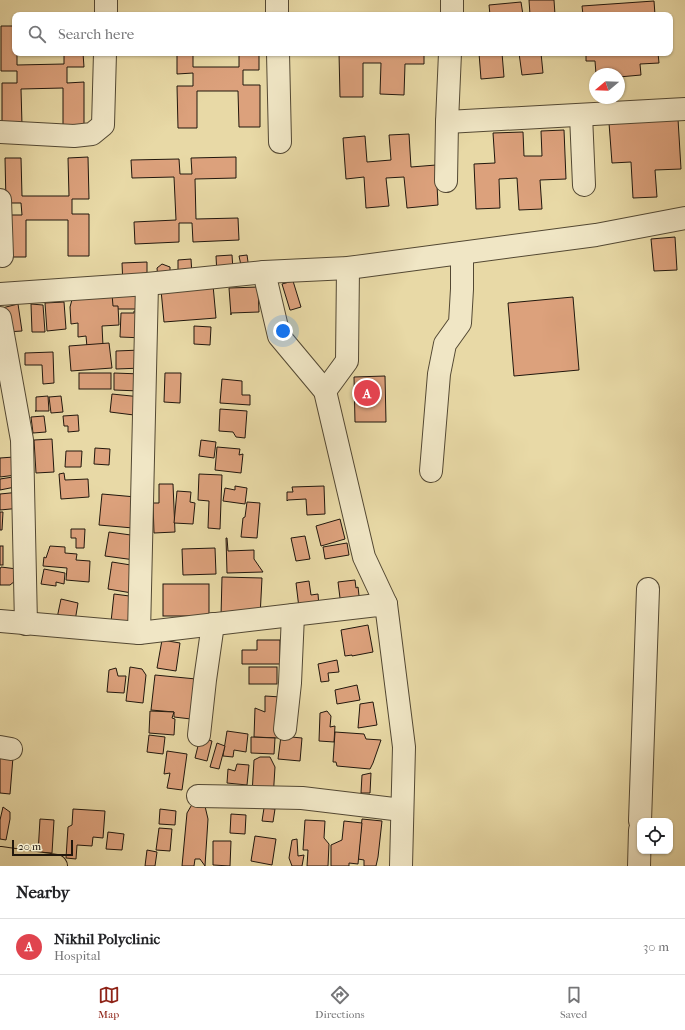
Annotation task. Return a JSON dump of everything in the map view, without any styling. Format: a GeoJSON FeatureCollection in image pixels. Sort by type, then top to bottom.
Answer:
{"type":"FeatureCollection","features":[{"type":"Feature","properties":{"kind":"main road"},"geometry":{"type":"LineString","coordinates":[[0,858],[56,866]]}},
{"type":"Feature","properties":{"kind":"street"},"geometry":{"type":"LineString","coordinates":[[106,0],[106,12]]}},
{"type":"Feature","properties":{"kind":"street"},"geometry":{"type":"LineString","coordinates":[[277,0],[277,12]]}},
{"type":"Feature","properties":{"kind":"street"},"geometry":{"type":"LineString","coordinates":[[452,0],[452,12]]}},
{"type":"Feature","properties":{"kind":"street"},"geometry":{"type":"LineString","coordinates":[[0,132],[74,136],[92,134],[103,125],[105,56]]}},
{"type":"Feature","properties":{"kind":"street"},"geometry":{"type":"LineString","coordinates":[[278,56],[280,142]]}},
{"type":"Feature","properties":{"kind":"street"},"geometry":{"type":"LineString","coordinates":[[446,181],[450,56]]}},
{"type":"Feature","properties":{"kind":"street"},"geometry":{"type":"LineString","coordinates":[[447,122],[685,108]]}},
{"type":"Feature","properties":{"kind":"street"},"geometry":{"type":"LineString","coordinates":[[581,115],[584,185]]}},
{"type":"Feature","properties":{"kind":"street"},"geometry":{"type":"LineString","coordinates":[[0,200],[2,256]]}},
{"type":"Feature","properties":{"kind":"street"},"geometry":{"type":"LineString","coordinates":[[0,294],[147,284],[264,272],[348,268],[596,235],[685,218]]}},
{"type":"Feature","properties":{"kind":"street"},"geometry":{"type":"LineString","coordinates":[[431,471],[439,374],[445,344],[460,323],[462,253]]}},
{"type":"Feature","properties":{"kind":"street"},"geometry":{"type":"LineString","coordinates":[[324,391],[348,361],[348,268]]}},
{"type":"Feature","properties":{"kind":"street"},"geometry":{"type":"LineString","coordinates":[[264,272],[279,336],[324,391],[364,557],[386,604],[404,747],[401,866]]}},
{"type":"Feature","properties":{"kind":"street"},"geometry":{"type":"LineString","coordinates":[[139,633],[147,284]]}},
{"type":"Feature","properties":{"kind":"street"},"geometry":{"type":"LineString","coordinates":[[0,318],[9,421],[22,440],[26,624]]}},
{"type":"Feature","properties":{"kind":"street"},"geometry":{"type":"LineString","coordinates":[[640,818],[648,589]]}},
{"type":"Feature","properties":{"kind":"street"},"geometry":{"type":"LineString","coordinates":[[0,621],[139,633],[386,604]]}},
{"type":"Feature","properties":{"kind":"street"},"geometry":{"type":"LineString","coordinates":[[285,729],[290,683],[293,615]]}},
{"type":"Feature","properties":{"kind":"street"},"geometry":{"type":"LineString","coordinates":[[199,735],[213,624]]}},
{"type":"Feature","properties":{"kind":"street"},"geometry":{"type":"LineString","coordinates":[[198,796],[302,798],[402,810]]}},
{"type":"Feature","properties":{"kind":"street"},"geometry":{"type":"LineString","coordinates":[[639,854],[639,866]]}},
{"type":"Feature","properties":{"kind":"building"},"geometry":{"type":"Polygon","coordinates":[[[529,0],[554,0],[555,12],[530,12],[529,0]]]}},
{"type":"Feature","properties":{"kind":"building"},"geometry":{"type":"Polygon","coordinates":[[[654,1],[655,12],[583,12],[582,6],[654,1]]]}},
{"type":"Feature","properties":{"kind":"building"},"geometry":{"type":"Polygon","coordinates":[[[521,2],[523,12],[490,12],[489,5],[521,2]]]}},
{"type":"Feature","properties":{"kind":"building"},"geometry":{"type":"Polygon","coordinates":[[[1,26],[12,26],[12,56],[17,56],[17,65],[64,64],[64,56],[83,56],[84,67],[67,67],[67,83],[84,82],[84,125],[63,125],[63,88],[21,89],[22,125],[2,125],[2,83],[17,83],[17,71],[1,71],[1,26]]]}},
{"type":"Feature","properties":{"kind":"building"},"geometry":{"type":"Polygon","coordinates":[[[177,56],[193,56],[193,67],[239,67],[239,56],[259,56],[259,70],[243,70],[243,85],[260,85],[260,127],[239,127],[238,91],[197,91],[197,128],[178,128],[177,86],[193,86],[193,73],[177,74],[177,56]]]}},
{"type":"Feature","properties":{"kind":"building"},"geometry":{"type":"Polygon","coordinates":[[[339,56],[424,56],[424,64],[405,64],[404,95],[380,94],[381,63],[363,63],[363,97],[340,97],[339,56]]]}},
{"type":"Feature","properties":{"kind":"building"},"geometry":{"type":"Polygon","coordinates":[[[479,56],[502,56],[504,77],[481,79],[479,56]]]}},
{"type":"Feature","properties":{"kind":"building"},"geometry":{"type":"Polygon","coordinates":[[[519,56],[541,56],[543,73],[522,75],[519,56]]]}},
{"type":"Feature","properties":{"kind":"building"},"geometry":{"type":"Polygon","coordinates":[[[586,56],[658,56],[659,63],[640,64],[641,75],[625,76],[625,68],[596,68],[595,61],[586,61],[586,56]]]}},
{"type":"Feature","properties":{"kind":"building"},"geometry":{"type":"Polygon","coordinates":[[[678,119],[681,169],[655,170],[657,197],[633,198],[631,162],[612,163],[609,123],[678,119]]]}},
{"type":"Feature","properties":{"kind":"building"},"geometry":{"type":"Polygon","coordinates":[[[564,130],[566,179],[540,180],[542,209],[519,210],[517,178],[499,179],[500,208],[476,209],[474,164],[495,163],[493,133],[523,132],[524,156],[542,156],[541,131],[564,130]]]}},
{"type":"Feature","properties":{"kind":"building"},"geometry":{"type":"Polygon","coordinates":[[[409,134],[411,167],[436,165],[438,205],[407,208],[404,177],[386,178],[389,206],[366,208],[364,177],[346,179],[343,138],[365,136],[367,162],[391,160],[389,135],[409,134]]]}},
{"type":"Feature","properties":{"kind":"building"},"geometry":{"type":"Polygon","coordinates":[[[88,157],[89,199],[72,199],[72,214],[89,214],[89,256],[68,256],[68,220],[26,220],[26,257],[7,257],[6,215],[22,215],[21,203],[6,203],[5,158],[21,158],[22,196],[69,196],[68,158],[88,157]]]}},
{"type":"Feature","properties":{"kind":"building"},"geometry":{"type":"Polygon","coordinates":[[[236,157],[236,178],[195,179],[196,219],[238,218],[239,240],[193,242],[192,223],[179,223],[179,242],[135,244],[134,222],[176,220],[174,177],[132,178],[131,160],[179,159],[180,174],[192,174],[191,158],[236,157]]]}},
{"type":"Feature","properties":{"kind":"building"},"geometry":{"type":"Polygon","coordinates":[[[675,237],[677,270],[654,271],[651,239],[675,237]]]}},
{"type":"Feature","properties":{"kind":"building"},"geometry":{"type":"Polygon","coordinates":[[[232,255],[233,270],[217,275],[216,256],[232,255]]]}},
{"type":"Feature","properties":{"kind":"building"},"geometry":{"type":"Polygon","coordinates":[[[247,255],[249,269],[242,270],[239,256],[247,255]]]}},
{"type":"Feature","properties":{"kind":"building"},"geometry":{"type":"Polygon","coordinates":[[[191,259],[192,275],[178,271],[178,260],[191,259]]]}},
{"type":"Feature","properties":{"kind":"building"},"geometry":{"type":"Polygon","coordinates":[[[147,262],[147,285],[123,286],[122,263],[147,262]]]}},
{"type":"Feature","properties":{"kind":"building"},"geometry":{"type":"Polygon","coordinates":[[[162,264],[170,267],[170,279],[158,280],[157,268],[162,264]]]}},
{"type":"Feature","properties":{"kind":"building"},"geometry":{"type":"Polygon","coordinates":[[[293,281],[301,307],[290,310],[282,284],[293,281]]]}},
{"type":"Feature","properties":{"kind":"building"},"geometry":{"type":"Polygon","coordinates":[[[213,285],[216,318],[164,322],[161,290],[213,285]]]}},
{"type":"Feature","properties":{"kind":"building"},"geometry":{"type":"Polygon","coordinates":[[[258,287],[259,312],[231,313],[231,315],[229,288],[258,287]]]}},
{"type":"Feature","properties":{"kind":"building"},"geometry":{"type":"Polygon","coordinates":[[[143,292],[143,309],[111,309],[112,294],[143,292]]]}},
{"type":"Feature","properties":{"kind":"building"},"geometry":{"type":"Polygon","coordinates":[[[112,294],[113,306],[118,306],[119,325],[102,326],[103,346],[87,347],[86,336],[78,337],[78,323],[71,324],[70,307],[73,296],[112,294]]]}},
{"type":"Feature","properties":{"kind":"building"},"geometry":{"type":"Polygon","coordinates":[[[573,297],[579,370],[514,376],[508,303],[573,297]]]}},
{"type":"Feature","properties":{"kind":"building"},"geometry":{"type":"Polygon","coordinates":[[[64,302],[66,329],[47,331],[45,303],[64,302]]]}},
{"type":"Feature","properties":{"kind":"building"},"geometry":{"type":"Polygon","coordinates":[[[18,304],[22,331],[6,332],[2,308],[18,304]]]}},
{"type":"Feature","properties":{"kind":"building"},"geometry":{"type":"Polygon","coordinates":[[[31,304],[43,305],[45,332],[32,332],[31,304]]]}},
{"type":"Feature","properties":{"kind":"building"},"geometry":{"type":"Polygon","coordinates":[[[134,311],[145,311],[144,338],[120,337],[121,313],[134,313],[134,311]]]}},
{"type":"Feature","properties":{"kind":"building"},"geometry":{"type":"Polygon","coordinates":[[[194,326],[211,327],[210,345],[194,344],[194,326]]]}},
{"type":"Feature","properties":{"kind":"building"},"geometry":{"type":"Polygon","coordinates":[[[109,343],[112,368],[71,371],[69,346],[109,343]]]}},
{"type":"Feature","properties":{"kind":"building"},"geometry":{"type":"Polygon","coordinates":[[[141,350],[142,368],[116,369],[116,351],[141,350]]]}},
{"type":"Feature","properties":{"kind":"building"},"geometry":{"type":"Polygon","coordinates":[[[53,352],[54,383],[43,384],[42,365],[25,365],[25,353],[53,352]]]}},
{"type":"Feature","properties":{"kind":"building"},"geometry":{"type":"Polygon","coordinates":[[[79,373],[111,373],[111,389],[79,389],[79,373]]]}},
{"type":"Feature","properties":{"kind":"building"},"geometry":{"type":"Polygon","coordinates":[[[114,373],[141,374],[140,391],[114,390],[114,373]]]}},
{"type":"Feature","properties":{"kind":"building"},"geometry":{"type":"Polygon","coordinates":[[[165,373],[181,373],[180,403],[164,402],[165,373]]]}},
{"type":"Feature","properties":{"kind":"building"},"geometry":{"type":"Polygon","coordinates":[[[385,376],[386,422],[355,422],[354,377],[385,376]]]}},
{"type":"Feature","properties":{"kind":"building"},"geometry":{"type":"Polygon","coordinates":[[[222,379],[242,381],[242,395],[250,395],[250,405],[220,403],[222,379]]]}},
{"type":"Feature","properties":{"kind":"building"},"geometry":{"type":"Polygon","coordinates":[[[112,394],[141,397],[142,416],[110,412],[112,394]]]}},
{"type":"Feature","properties":{"kind":"building"},"geometry":{"type":"Polygon","coordinates":[[[48,396],[49,411],[36,411],[36,397],[48,396]]]}},
{"type":"Feature","properties":{"kind":"building"},"geometry":{"type":"Polygon","coordinates":[[[61,396],[63,412],[51,413],[49,397],[61,396]]]}},
{"type":"Feature","properties":{"kind":"building"},"geometry":{"type":"Polygon","coordinates":[[[220,409],[247,411],[245,438],[236,437],[233,432],[219,431],[220,409]]]}},
{"type":"Feature","properties":{"kind":"building"},"geometry":{"type":"Polygon","coordinates":[[[78,415],[79,431],[68,432],[68,426],[64,426],[63,416],[78,415]]]}},
{"type":"Feature","properties":{"kind":"building"},"geometry":{"type":"Polygon","coordinates":[[[44,416],[46,432],[33,433],[31,417],[44,416]]]}},
{"type":"Feature","properties":{"kind":"building"},"geometry":{"type":"Polygon","coordinates":[[[52,439],[54,472],[36,473],[34,440],[52,439]]]}},
{"type":"Feature","properties":{"kind":"building"},"geometry":{"type":"Polygon","coordinates":[[[201,440],[216,442],[214,458],[199,456],[201,440]]]}},
{"type":"Feature","properties":{"kind":"building"},"geometry":{"type":"Polygon","coordinates":[[[217,447],[240,449],[239,455],[243,454],[241,473],[215,470],[217,447]]]}},
{"type":"Feature","properties":{"kind":"building"},"geometry":{"type":"Polygon","coordinates":[[[95,448],[110,449],[109,465],[94,464],[95,448]]]}},
{"type":"Feature","properties":{"kind":"building"},"geometry":{"type":"Polygon","coordinates":[[[66,451],[82,451],[81,467],[65,467],[66,451]]]}},
{"type":"Feature","properties":{"kind":"building"},"geometry":{"type":"Polygon","coordinates":[[[14,457],[16,475],[0,477],[0,458],[14,457]]]}},
{"type":"Feature","properties":{"kind":"building"},"geometry":{"type":"Polygon","coordinates":[[[64,473],[65,480],[88,479],[89,497],[61,499],[59,474],[64,473]]]}},
{"type":"Feature","properties":{"kind":"building"},"geometry":{"type":"Polygon","coordinates":[[[199,474],[222,475],[220,529],[208,528],[209,501],[198,500],[199,474]]]}},
{"type":"Feature","properties":{"kind":"building"},"geometry":{"type":"Polygon","coordinates":[[[13,477],[15,487],[0,490],[0,479],[13,477]]]}},
{"type":"Feature","properties":{"kind":"building"},"geometry":{"type":"Polygon","coordinates":[[[159,484],[173,484],[175,532],[154,533],[153,503],[159,503],[159,484]]]}},
{"type":"Feature","properties":{"kind":"building"},"geometry":{"type":"Polygon","coordinates":[[[235,486],[247,488],[245,504],[223,501],[225,488],[235,490],[235,486]]]}},
{"type":"Feature","properties":{"kind":"building"},"geometry":{"type":"Polygon","coordinates":[[[324,486],[325,514],[307,515],[306,499],[287,501],[287,492],[293,492],[292,487],[324,486]]]}},
{"type":"Feature","properties":{"kind":"building"},"geometry":{"type":"Polygon","coordinates":[[[177,491],[191,492],[190,502],[195,503],[193,524],[174,523],[177,491]]]}},
{"type":"Feature","properties":{"kind":"building"},"geometry":{"type":"Polygon","coordinates":[[[20,492],[21,508],[0,510],[0,494],[20,492]]]}},
{"type":"Feature","properties":{"kind":"building"},"geometry":{"type":"Polygon","coordinates":[[[102,494],[136,497],[133,528],[99,525],[102,494]]]}},
{"type":"Feature","properties":{"kind":"building"},"geometry":{"type":"Polygon","coordinates":[[[247,502],[260,503],[257,538],[241,537],[243,518],[245,517],[247,502]]]}},
{"type":"Feature","properties":{"kind":"building"},"geometry":{"type":"Polygon","coordinates":[[[0,512],[3,512],[2,530],[0,530],[0,512]]]}},
{"type":"Feature","properties":{"kind":"building"},"geometry":{"type":"Polygon","coordinates":[[[340,519],[345,539],[321,546],[316,526],[340,519]]]}},
{"type":"Feature","properties":{"kind":"building"},"geometry":{"type":"Polygon","coordinates":[[[71,529],[85,529],[84,548],[76,548],[76,538],[71,538],[71,529]]]}},
{"type":"Feature","properties":{"kind":"building"},"geometry":{"type":"Polygon","coordinates":[[[109,532],[138,536],[135,560],[105,556],[109,532]]]}},
{"type":"Feature","properties":{"kind":"building"},"geometry":{"type":"Polygon","coordinates":[[[305,536],[310,559],[296,561],[291,538],[305,536]]]}},
{"type":"Feature","properties":{"kind":"building"},"geometry":{"type":"Polygon","coordinates":[[[226,538],[228,551],[254,550],[254,559],[263,572],[227,573],[226,538]]]}},
{"type":"Feature","properties":{"kind":"building"},"geometry":{"type":"Polygon","coordinates":[[[347,543],[349,555],[325,559],[323,547],[347,543]]]}},
{"type":"Feature","properties":{"kind":"building"},"geometry":{"type":"Polygon","coordinates":[[[0,546],[3,546],[3,565],[0,565],[0,546]]]}},
{"type":"Feature","properties":{"kind":"building"},"geometry":{"type":"Polygon","coordinates":[[[50,546],[65,547],[65,553],[77,554],[76,560],[90,561],[89,582],[66,580],[67,568],[43,566],[44,557],[46,558],[50,546]]]}},
{"type":"Feature","properties":{"kind":"building"},"geometry":{"type":"Polygon","coordinates":[[[215,548],[216,574],[183,575],[182,549],[215,548]]]}},
{"type":"Feature","properties":{"kind":"building"},"geometry":{"type":"Polygon","coordinates":[[[112,562],[137,566],[132,593],[108,589],[112,562]]]}},
{"type":"Feature","properties":{"kind":"building"},"geometry":{"type":"Polygon","coordinates":[[[1,567],[17,569],[15,581],[10,585],[0,585],[1,567]]]}},
{"type":"Feature","properties":{"kind":"building"},"geometry":{"type":"Polygon","coordinates":[[[44,569],[65,573],[64,584],[56,582],[56,586],[41,584],[44,569]]]}},
{"type":"Feature","properties":{"kind":"building"},"geometry":{"type":"Polygon","coordinates":[[[222,577],[262,578],[260,617],[221,616],[222,577]]]}},
{"type":"Feature","properties":{"kind":"building"},"geometry":{"type":"Polygon","coordinates":[[[355,580],[356,588],[358,587],[360,604],[341,606],[338,582],[355,580]]]}},
{"type":"Feature","properties":{"kind":"building"},"geometry":{"type":"Polygon","coordinates":[[[309,581],[311,595],[318,594],[319,606],[299,608],[296,583],[309,581]]]}},
{"type":"Feature","properties":{"kind":"building"},"geometry":{"type":"Polygon","coordinates":[[[163,584],[209,584],[209,616],[163,616],[163,584]]]}},
{"type":"Feature","properties":{"kind":"building"},"geometry":{"type":"Polygon","coordinates":[[[114,594],[137,597],[134,625],[111,622],[114,594]]]}},
{"type":"Feature","properties":{"kind":"building"},"geometry":{"type":"Polygon","coordinates":[[[61,599],[78,603],[75,621],[57,618],[61,599]]]}},
{"type":"Feature","properties":{"kind":"building"},"geometry":{"type":"Polygon","coordinates":[[[368,625],[373,652],[345,656],[341,630],[368,625]]]}},
{"type":"Feature","properties":{"kind":"building"},"geometry":{"type":"Polygon","coordinates":[[[162,640],[180,643],[176,671],[157,668],[162,640]]]}},
{"type":"Feature","properties":{"kind":"building"},"geometry":{"type":"Polygon","coordinates":[[[257,640],[280,640],[280,664],[242,664],[242,650],[257,650],[257,640]]]}},
{"type":"Feature","properties":{"kind":"building"},"geometry":{"type":"Polygon","coordinates":[[[337,660],[339,672],[328,673],[329,681],[321,682],[318,664],[337,660]]]}},
{"type":"Feature","properties":{"kind":"building"},"geometry":{"type":"Polygon","coordinates":[[[130,667],[142,669],[146,675],[143,703],[126,701],[130,667]]]}},
{"type":"Feature","properties":{"kind":"building"},"geometry":{"type":"Polygon","coordinates":[[[249,667],[277,667],[277,684],[249,684],[249,667]]]}},
{"type":"Feature","properties":{"kind":"building"},"geometry":{"type":"Polygon","coordinates":[[[116,668],[118,676],[126,676],[124,693],[107,692],[109,670],[116,668]]]}},
{"type":"Feature","properties":{"kind":"building"},"geometry":{"type":"Polygon","coordinates":[[[155,675],[196,679],[191,719],[174,717],[174,712],[151,710],[155,675]]]}},
{"type":"Feature","properties":{"kind":"building"},"geometry":{"type":"Polygon","coordinates":[[[357,685],[360,700],[337,704],[335,690],[357,685]]]}},
{"type":"Feature","properties":{"kind":"building"},"geometry":{"type":"Polygon","coordinates":[[[265,696],[281,697],[279,738],[254,737],[255,708],[265,712],[265,696]]]}},
{"type":"Feature","properties":{"kind":"building"},"geometry":{"type":"Polygon","coordinates":[[[373,702],[377,725],[358,728],[360,704],[373,702]]]}},
{"type":"Feature","properties":{"kind":"building"},"geometry":{"type":"Polygon","coordinates":[[[150,711],[174,712],[172,718],[175,719],[174,735],[149,733],[150,711]]]}},
{"type":"Feature","properties":{"kind":"building"},"geometry":{"type":"Polygon","coordinates":[[[327,711],[331,716],[330,727],[335,726],[334,742],[319,741],[320,713],[327,711]]]}},
{"type":"Feature","properties":{"kind":"building"},"geometry":{"type":"Polygon","coordinates":[[[227,731],[248,734],[246,752],[234,750],[233,757],[223,756],[227,731]]]}},
{"type":"Feature","properties":{"kind":"building"},"geometry":{"type":"Polygon","coordinates":[[[335,732],[364,734],[366,739],[381,740],[370,769],[337,766],[336,762],[333,762],[335,732]]]}},
{"type":"Feature","properties":{"kind":"building"},"geometry":{"type":"Polygon","coordinates":[[[149,735],[165,737],[163,754],[147,752],[149,735]]]}},
{"type":"Feature","properties":{"kind":"building"},"geometry":{"type":"Polygon","coordinates":[[[281,736],[302,738],[300,761],[278,759],[281,736]]]}},
{"type":"Feature","properties":{"kind":"building"},"geometry":{"type":"Polygon","coordinates":[[[251,737],[275,738],[274,754],[251,753],[251,737]]]}},
{"type":"Feature","properties":{"kind":"building"},"geometry":{"type":"Polygon","coordinates":[[[200,738],[212,741],[207,761],[195,758],[200,738]]]}},
{"type":"Feature","properties":{"kind":"building"},"geometry":{"type":"Polygon","coordinates":[[[217,743],[225,746],[219,769],[210,767],[217,743]]]}},
{"type":"Feature","properties":{"kind":"building"},"geometry":{"type":"Polygon","coordinates":[[[167,751],[187,754],[182,790],[167,788],[170,773],[164,774],[167,751]]]}},
{"type":"Feature","properties":{"kind":"building"},"geometry":{"type":"Polygon","coordinates":[[[0,756],[13,757],[10,794],[0,793],[0,756]]]}},
{"type":"Feature","properties":{"kind":"building"},"geometry":{"type":"Polygon","coordinates":[[[260,757],[270,757],[275,767],[273,799],[252,794],[254,760],[260,757]]]}},
{"type":"Feature","properties":{"kind":"building"},"geometry":{"type":"Polygon","coordinates":[[[237,764],[249,765],[247,785],[227,783],[228,769],[235,771],[237,764]]]}},
{"type":"Feature","properties":{"kind":"building"},"geometry":{"type":"Polygon","coordinates":[[[371,773],[370,793],[361,793],[362,775],[371,773]]]}},
{"type":"Feature","properties":{"kind":"building"},"geometry":{"type":"Polygon","coordinates":[[[194,801],[204,802],[208,819],[205,866],[200,859],[195,859],[194,866],[182,866],[187,813],[194,801]]]}},
{"type":"Feature","properties":{"kind":"building"},"geometry":{"type":"Polygon","coordinates":[[[3,807],[10,812],[6,840],[0,839],[0,820],[3,807]]]}},
{"type":"Feature","properties":{"kind":"building"},"geometry":{"type":"Polygon","coordinates":[[[264,808],[275,809],[273,822],[262,821],[264,808]]]}},
{"type":"Feature","properties":{"kind":"building"},"geometry":{"type":"Polygon","coordinates":[[[73,809],[105,811],[103,838],[93,837],[92,846],[77,845],[76,859],[66,858],[68,827],[72,825],[73,809]]]}},
{"type":"Feature","properties":{"kind":"building"},"geometry":{"type":"Polygon","coordinates":[[[160,809],[176,811],[175,825],[159,824],[160,809]]]}},
{"type":"Feature","properties":{"kind":"building"},"geometry":{"type":"Polygon","coordinates":[[[231,814],[246,815],[245,834],[230,833],[231,814]]]}},
{"type":"Feature","properties":{"kind":"building"},"geometry":{"type":"Polygon","coordinates":[[[40,819],[54,820],[52,853],[38,853],[40,819]]]}},
{"type":"Feature","properties":{"kind":"building"},"geometry":{"type":"Polygon","coordinates":[[[362,819],[382,821],[376,866],[364,866],[364,860],[358,859],[362,819]]]}},
{"type":"Feature","properties":{"kind":"building"},"geometry":{"type":"Polygon","coordinates":[[[305,820],[325,821],[324,838],[329,844],[328,866],[307,866],[308,850],[303,850],[305,820]]]}},
{"type":"Feature","properties":{"kind":"building"},"geometry":{"type":"Polygon","coordinates":[[[344,821],[362,823],[358,864],[349,863],[349,866],[331,866],[331,845],[342,840],[344,821]]]}},
{"type":"Feature","properties":{"kind":"building"},"geometry":{"type":"Polygon","coordinates":[[[159,828],[172,829],[170,851],[156,850],[159,828]]]}},
{"type":"Feature","properties":{"kind":"building"},"geometry":{"type":"Polygon","coordinates":[[[108,832],[124,834],[122,850],[106,849],[108,832]]]}},
{"type":"Feature","properties":{"kind":"building"},"geometry":{"type":"Polygon","coordinates":[[[255,836],[276,839],[272,865],[251,861],[255,836]]]}},
{"type":"Feature","properties":{"kind":"building"},"geometry":{"type":"Polygon","coordinates":[[[297,839],[298,856],[304,855],[302,866],[292,866],[289,858],[292,840],[297,839]]]}},
{"type":"Feature","properties":{"kind":"building"},"geometry":{"type":"Polygon","coordinates":[[[213,841],[231,841],[230,866],[213,865],[213,841]]]}},
{"type":"Feature","properties":{"kind":"building"},"geometry":{"type":"Polygon","coordinates":[[[147,850],[157,852],[155,866],[145,866],[147,850]]]}},
{"type":"Feature","properties":{"kind":"place","name":"Nikhil Polyclinic"},"geometry":{"type":"Point","coordinates":[367,393]}}]}
